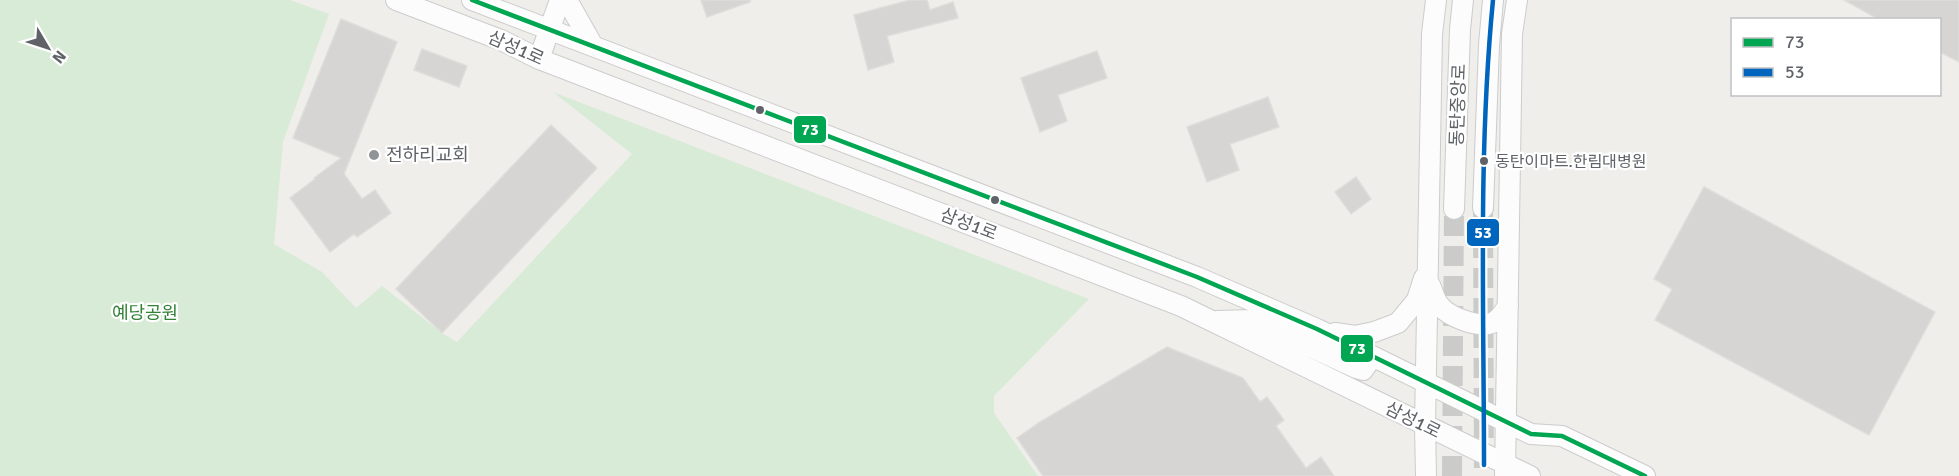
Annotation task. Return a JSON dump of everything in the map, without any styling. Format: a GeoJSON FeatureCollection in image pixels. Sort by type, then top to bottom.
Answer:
{"type":"FeatureCollection","features":[{"type":"Feature","properties":{"kind":"street","name":"삼성1로"},"geometry":{"type":"LineString","coordinates":[[396,0],[501,40],[539,59],[1084,268],[1214,321],[1425,426],[1505,470],[1530,476]]}},
{"type":"Feature","properties":{"kind":"street","name":"삼성1로"},"geometry":{"type":"LineString","coordinates":[[472,0],[1197,277],[1317,329],[1531,434],[1562,436],[1645,476]]}},
{"type":"Feature","properties":{"kind":"street"},"geometry":{"type":"LineString","coordinates":[[539,59],[560,0]]}},
{"type":"Feature","properties":{"kind":"street"},"geometry":{"type":"LineString","coordinates":[[567,0],[593,46]]}},
{"type":"Feature","properties":{"kind":"street"},"geometry":{"type":"LineString","coordinates":[[1426,476],[1432,34],[1436,0]]}},
{"type":"Feature","properties":{"kind":"street","name":"동탄중앙로"},"geometry":{"type":"LineString","coordinates":[[1454,209],[1463,0]]}},
{"type":"Feature","properties":{"kind":"street"},"geometry":{"type":"LineString","coordinates":[[1483,207],[1489,45],[1493,0]]}},
{"type":"Feature","properties":{"kind":"street"},"geometry":{"type":"LineString","coordinates":[[1505,470],[1512,34],[1517,0]]}},
{"type":"Feature","properties":{"kind":"street"},"geometry":{"type":"LineString","coordinates":[[1429,274],[1439,305],[1450,315],[1475,324],[1491,324],[1502,316],[1508,306]]}},
{"type":"Feature","properties":{"kind":"street"},"geometry":{"type":"LineString","coordinates":[[1317,329],[1355,336],[1398,323],[1417,300],[1429,274]]}},
{"type":"Feature","properties":{"kind":"street"},"geometry":{"type":"LineString","coordinates":[[1214,321],[1253,320],[1363,370],[1368,363],[1364,352]]}},
{"type":"Feature","properties":{"kind":"green space","name":"예당공원"},"geometry":{"type":"Polygon","coordinates":[[[0,0],[290,0],[329,14],[283,142],[274,244],[322,272],[356,308],[382,286],[457,342],[632,154],[553,92],[1089,299],[994,396],[994,413],[1038,476],[0,476],[0,0]]]}},
{"type":"Feature","properties":{"kind":"building"},"geometry":{"type":"Polygon","coordinates":[[[701,0],[750,0],[750,2],[707,17],[701,0]]]}},
{"type":"Feature","properties":{"kind":"building"},"geometry":{"type":"Polygon","coordinates":[[[910,0],[927,0],[930,10],[953,2],[958,18],[887,36],[894,62],[868,70],[854,15],[910,0]]]}},
{"type":"Feature","properties":{"kind":"building"},"geometry":{"type":"Polygon","coordinates":[[[1844,0],[1959,0],[1959,62],[1941,53],[1941,18],[1876,18],[1844,0]]]}},
{"type":"Feature","properties":{"kind":"building"},"geometry":{"type":"Polygon","coordinates":[[[341,19],[397,42],[344,174],[362,199],[375,190],[391,213],[357,237],[354,234],[330,252],[290,198],[341,158],[293,138],[341,19]]]}},
{"type":"Feature","properties":{"kind":"building"},"geometry":{"type":"Polygon","coordinates":[[[422,49],[467,66],[459,87],[414,70],[422,49]]]}},
{"type":"Feature","properties":{"kind":"building"},"geometry":{"type":"Polygon","coordinates":[[[1097,51],[1107,78],[1058,95],[1067,121],[1040,132],[1021,78],[1097,51]]]}},
{"type":"Feature","properties":{"kind":"building"},"geometry":{"type":"Polygon","coordinates":[[[1268,97],[1279,127],[1230,144],[1239,170],[1207,182],[1187,127],[1268,97]]]}},
{"type":"Feature","properties":{"kind":"building"},"geometry":{"type":"Polygon","coordinates":[[[551,125],[597,168],[442,333],[396,289],[551,125]]]}},
{"type":"Feature","properties":{"kind":"building"},"geometry":{"type":"Polygon","coordinates":[[[1356,177],[1371,199],[1351,214],[1335,192],[1356,177]]]}},
{"type":"Feature","properties":{"kind":"building"},"geometry":{"type":"Polygon","coordinates":[[[1704,187],[1935,312],[1869,435],[1655,320],[1672,289],[1654,279],[1704,187]]]}},
{"type":"Feature","properties":{"kind":"building"},"geometry":{"type":"Polygon","coordinates":[[[1167,347],[1243,378],[1260,402],[1267,397],[1284,420],[1276,426],[1306,468],[1321,457],[1334,476],[1043,476],[1017,438],[1167,347]]]}},
{"type":"Feature","properties":{"kind":"tunnel"},"geometry":{"type":"LineString","coordinates":[[1483,208],[1484,476]]}},
{"type":"Feature","properties":{"kind":"tunnel"},"geometry":{"type":"LineString","coordinates":[[1452,476],[1454,209]]}},
{"type":"Feature","properties":{"kind":"transit line","name":"73"},"geometry":{"type":"LineString","coordinates":[[472,0],[1197,277],[1317,329],[1531,434],[1562,436],[1645,476]]}},
{"type":"Feature","properties":{"kind":"transit line","name":"53"},"geometry":{"type":"LineString","coordinates":[[1484,465],[1485,116],[1493,0]]}},
{"type":"Feature","properties":{"kind":"place","name":"전하리교회"},"geometry":{"type":"Point","coordinates":[374,155]}},
{"type":"Feature","properties":{"kind":"place","name":"동탄이마트.한림대병원"},"geometry":{"type":"Point","coordinates":[1484,161]}}]}
